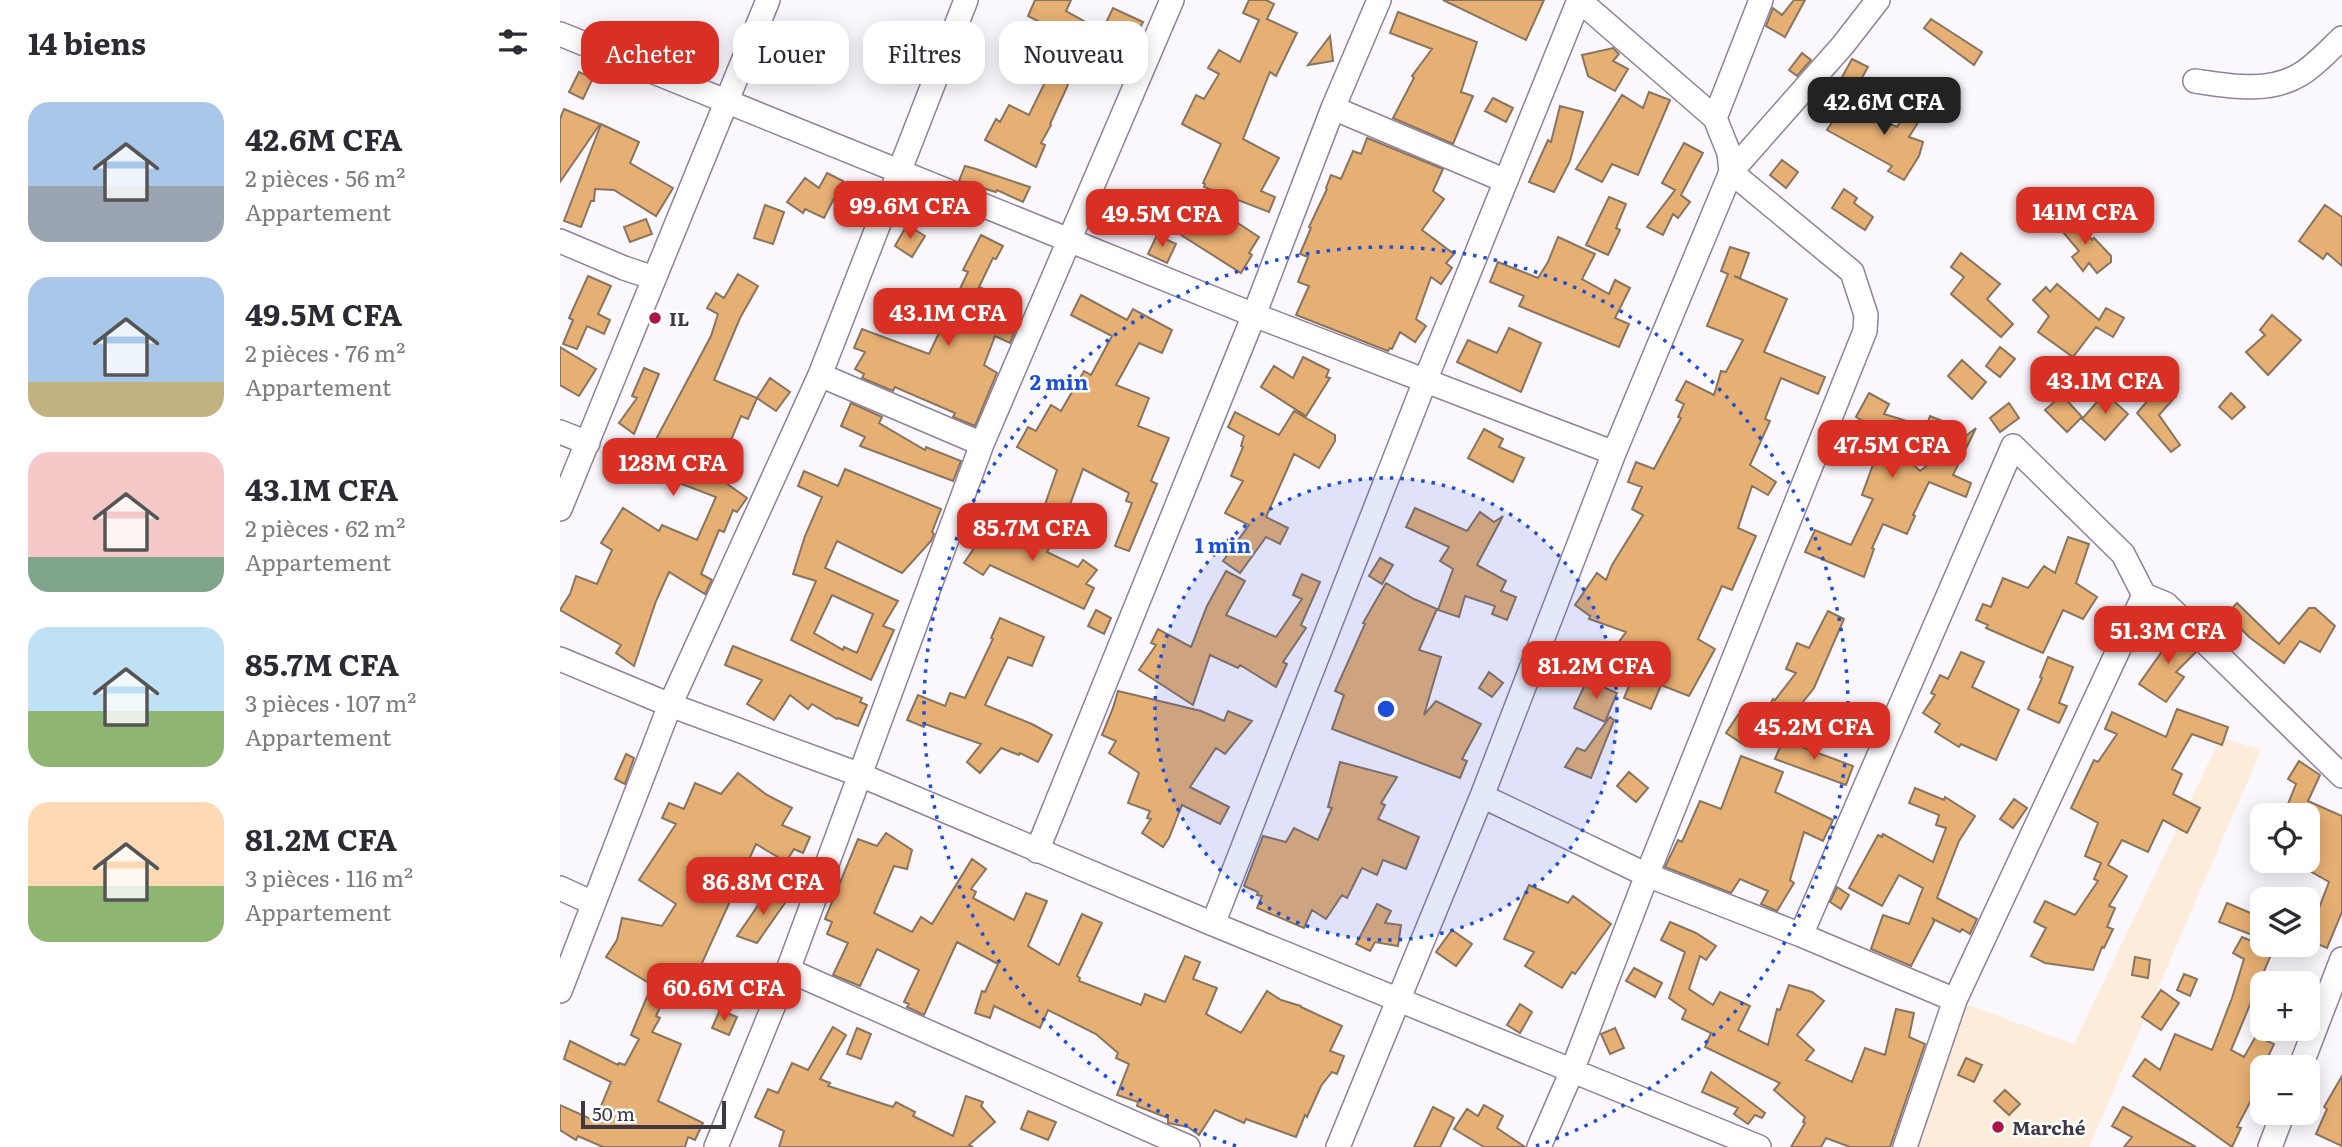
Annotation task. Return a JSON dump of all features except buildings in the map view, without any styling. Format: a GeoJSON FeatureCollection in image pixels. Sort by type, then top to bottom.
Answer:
{"type":"FeatureCollection","features":[{"type":"Feature","properties":{"kind":"street"},"geometry":{"type":"LineString","coordinates":[[560,509],[768,0]]}},
{"type":"Feature","properties":{"kind":"street"},"geometry":{"type":"LineString","coordinates":[[560,991],[670,705],[820,375],[966,0]]}},
{"type":"Feature","properties":{"kind":"street"},"geometry":{"type":"LineString","coordinates":[[716,1147],[788,970],[858,774],[982,444],[1172,0]]}},
{"type":"Feature","properties":{"kind":"street"},"geometry":{"type":"LineString","coordinates":[[1037,851],[1254,315],[1333,108],[1379,0]]}},
{"type":"Feature","properties":{"kind":"street"},"geometry":{"type":"LineString","coordinates":[[1213,925],[1425,381],[1579,0],[1715,118],[1729,153],[1731,172],[1852,272],[1864,306],[1866,331],[1647,875],[1572,1071],[1539,1147]]}},
{"type":"Feature","properties":{"kind":"street"},"geometry":{"type":"LineString","coordinates":[[1338,1147],[1482,796],[1614,453],[1731,172],[1843,45],[1878,0]]}},
{"type":"Feature","properties":{"kind":"street"},"geometry":{"type":"LineString","coordinates":[[1715,118],[1758,1]]}},
{"type":"Feature","properties":{"kind":"street"},"geometry":{"type":"LineString","coordinates":[[560,34],[1254,315],[1614,453]]}},
{"type":"Feature","properties":{"kind":"street"},"geometry":{"type":"LineString","coordinates":[[2195,81],[2235,87],[2283,83],[2302,74],[2342,38]]}},
{"type":"Feature","properties":{"kind":"street"},"geometry":{"type":"LineString","coordinates":[[1333,108],[1506,181]]}},
{"type":"Feature","properties":{"kind":"street"},"geometry":{"type":"LineString","coordinates":[[560,241],[654,278]]}},
{"type":"Feature","properties":{"kind":"street"},"geometry":{"type":"LineString","coordinates":[[820,375],[982,444]]}},
{"type":"Feature","properties":{"kind":"street"},"geometry":{"type":"LineString","coordinates":[[560,432],[588,443]]}},
{"type":"Feature","properties":{"kind":"street"},"geometry":{"type":"LineString","coordinates":[[1801,935],[2013,446],[2123,554],[2144,596],[2166,604],[2342,776]]}},
{"type":"Feature","properties":{"kind":"street"},"geometry":{"type":"LineString","coordinates":[[1905,1147],[1955,1000],[2144,596]]}},
{"type":"Feature","properties":{"kind":"street"},"geometry":{"type":"LineString","coordinates":[[560,659],[670,705],[858,774],[1213,925],[1572,1071],[1734,1142],[1759,1147]]}},
{"type":"Feature","properties":{"kind":"street"},"geometry":{"type":"LineString","coordinates":[[1482,796],[1647,875],[1801,935],[1955,1000]]}},
{"type":"Feature","properties":{"kind":"street"},"geometry":{"type":"LineString","coordinates":[[560,888],[593,903]]}},
{"type":"Feature","properties":{"kind":"street"},"geometry":{"type":"LineString","coordinates":[[2305,1055],[2342,959]]}},
{"type":"Feature","properties":{"kind":"street"},"geometry":{"type":"LineString","coordinates":[[788,970],[1188,1147]]}},
{"type":"Feature","properties":{"kind":"street"},"geometry":{"type":"LineString","coordinates":[[2270,1147],[2278,1125]]}},
{"type":"Feature","properties":{"kind":"shaded area"},"geometry":{"type":"Polygon","coordinates":[[[2221,737],[2261,750],[2089,1147],[1905,1147],[1955,1000],[2074,1044],[2221,737]]]}},
{"type":"Feature","properties":{"kind":"place","name":"IL"},"geometry":{"type":"Point","coordinates":[655,318]}},
{"type":"Feature","properties":{"kind":"place","name":"Marché"},"geometry":{"type":"Point","coordinates":[1998,1127]}}]}
